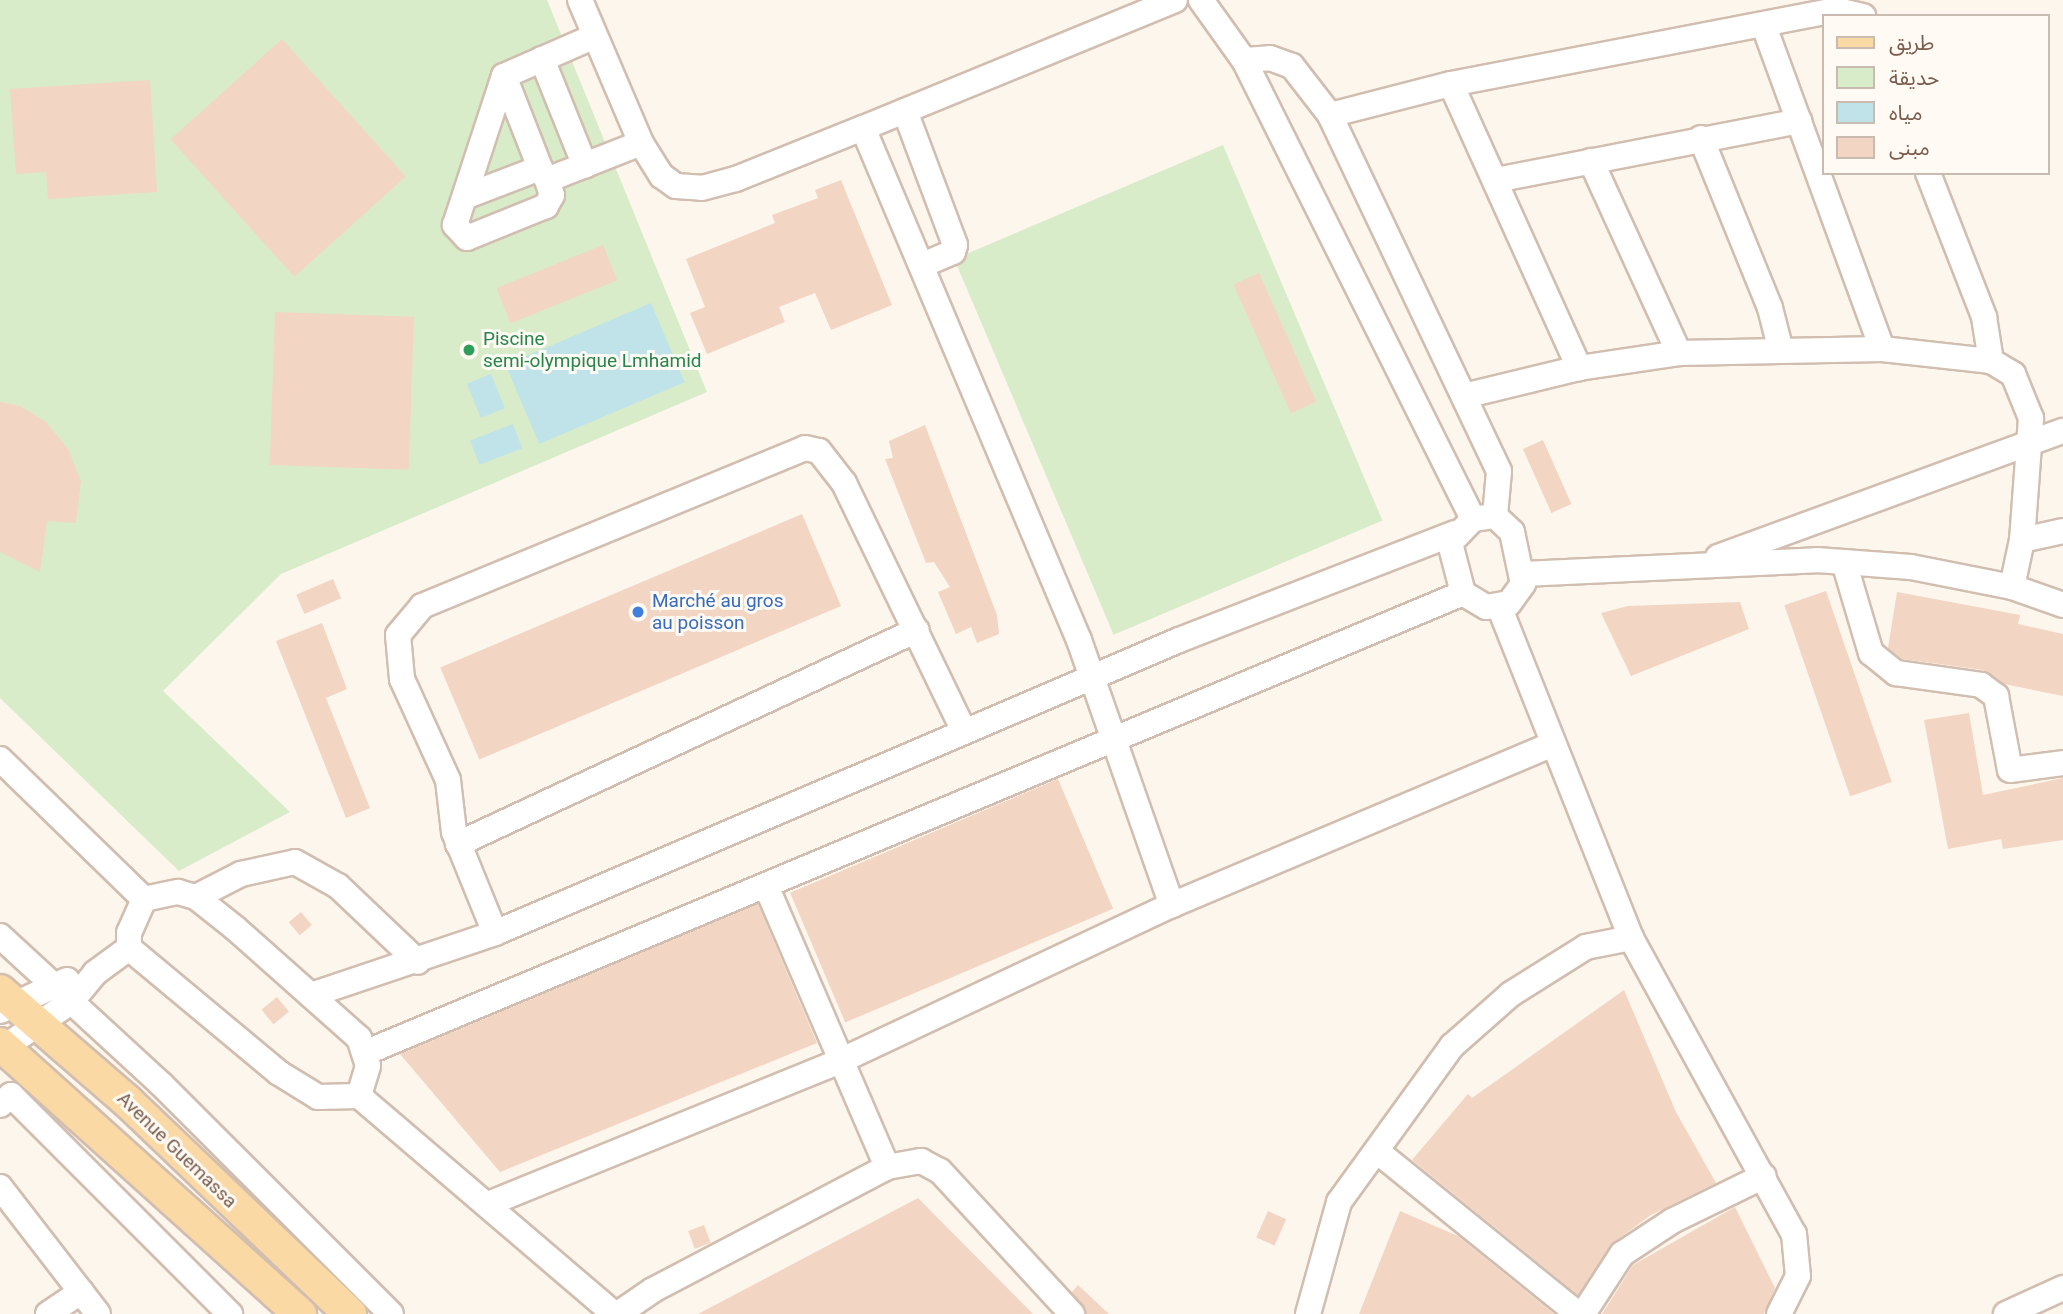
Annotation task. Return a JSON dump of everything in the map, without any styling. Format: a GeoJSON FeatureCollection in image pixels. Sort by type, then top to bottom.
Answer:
{"type":"FeatureCollection","features":[{"type":"Feature","properties":{"kind":"main road","name":"Avenue Guemassa"},"geometry":{"type":"LineString","coordinates":[[4,1001],[126,1100],[351,1314]]}},
{"type":"Feature","properties":{"kind":"main road","name":"Avenue Guemassa"},"geometry":{"type":"LineString","coordinates":[[1,1047],[300,1314]]}},
{"type":"Feature","properties":{"kind":"street"},"geometry":{"type":"LineString","coordinates":[[580,0],[593,37],[641,143],[662,176],[676,186],[702,188],[863,128],[1175,0]]}},
{"type":"Feature","properties":{"kind":"street"},"geometry":{"type":"LineString","coordinates":[[1201,0],[1244,60],[1474,523]]}},
{"type":"Feature","properties":{"kind":"street"},"geometry":{"type":"LineString","coordinates":[[1330,116],[1451,84],[1837,10],[1854,14]]}},
{"type":"Feature","properties":{"kind":"street"},"geometry":{"type":"LineString","coordinates":[[1764,26],[1882,349]]}},
{"type":"Feature","properties":{"kind":"street"},"geometry":{"type":"LineString","coordinates":[[504,75],[593,37]]}},
{"type":"Feature","properties":{"kind":"street"},"geometry":{"type":"LineString","coordinates":[[311,995],[418,962],[495,933],[964,731],[1474,523],[1512,532],[1523,574],[1519,594],[1499,606],[1474,603],[1463,593],[1451,553],[1474,523],[1499,471],[1330,116],[1292,66],[1270,58],[1244,60]]}},
{"type":"Feature","properties":{"kind":"street"},"geometry":{"type":"LineString","coordinates":[[542,59],[585,166]]}},
{"type":"Feature","properties":{"kind":"street"},"geometry":{"type":"LineString","coordinates":[[504,75],[552,195],[546,206],[467,238],[455,224],[467,196],[504,75]]}},
{"type":"Feature","properties":{"kind":"street"},"geometry":{"type":"LineString","coordinates":[[1451,84],[1579,368]]}},
{"type":"Feature","properties":{"kind":"street"},"geometry":{"type":"LineString","coordinates":[[905,111],[956,245],[953,252],[922,265]]}},
{"type":"Feature","properties":{"kind":"street"},"geometry":{"type":"LineString","coordinates":[[1496,180],[1799,121]]}},
{"type":"Feature","properties":{"kind":"street"},"geometry":{"type":"LineString","coordinates":[[863,128],[922,265],[1091,679],[1172,905]]}},
{"type":"Feature","properties":{"kind":"street"},"geometry":{"type":"LineString","coordinates":[[1701,138],[1770,308],[1780,348]]}},
{"type":"Feature","properties":{"kind":"street"},"geometry":{"type":"LineString","coordinates":[[467,196],[543,174],[585,166],[641,143]]}},
{"type":"Feature","properties":{"kind":"street"},"geometry":{"type":"LineString","coordinates":[[1591,160],[1679,353]]}},
{"type":"Feature","properties":{"kind":"street"},"geometry":{"type":"LineString","coordinates":[[1929,175],[1989,330],[1992,361]]}},
{"type":"Feature","properties":{"kind":"street"},"geometry":{"type":"LineString","coordinates":[[1464,397],[1579,368],[1679,353],[1780,348],[1882,349],[1992,361],[2013,373],[2024,393],[2032,441],[2022,540],[2012,587]]}},
{"type":"Feature","properties":{"kind":"street"},"geometry":{"type":"LineString","coordinates":[[1707,562],[1757,539],[2063,431]]}},
{"type":"Feature","properties":{"kind":"street"},"geometry":{"type":"LineString","coordinates":[[495,933],[458,844],[448,780],[397,657],[398,635],[422,606],[805,448],[819,451],[844,483],[964,731]]}},
{"type":"Feature","properties":{"kind":"street"},"geometry":{"type":"LineString","coordinates":[[2022,540],[2063,531]]}},
{"type":"Feature","properties":{"kind":"street"},"geometry":{"type":"LineString","coordinates":[[1523,574],[1707,562],[1844,562],[1911,567],[2012,587],[2063,605]]}},
{"type":"Feature","properties":{"kind":"street"},"geometry":{"type":"LineString","coordinates":[[1844,562],[1871,653],[1896,673],[1981,685],[1996,696],[2010,770],[2063,763]]}},
{"type":"Feature","properties":{"kind":"street"},"geometry":{"type":"LineString","coordinates":[[367,1052],[767,888],[1463,593]]}},
{"type":"Feature","properties":{"kind":"street"},"geometry":{"type":"LineString","coordinates":[[1499,606],[1551,745],[1631,938],[1794,1234],[1799,1258],[1798,1276],[1779,1314]]}},
{"type":"Feature","properties":{"kind":"street"},"geometry":{"type":"LineString","coordinates":[[458,844],[917,630]]}},
{"type":"Feature","properties":{"kind":"street"},"geometry":{"type":"LineString","coordinates":[[488,1204],[840,1061],[1172,905],[1551,745]]}},
{"type":"Feature","properties":{"kind":"street"},"geometry":{"type":"LineString","coordinates":[[0,759],[144,898]]}},
{"type":"Feature","properties":{"kind":"street"},"geometry":{"type":"LineString","coordinates":[[196,897],[241,874],[295,862],[338,886],[418,962]]}},
{"type":"Feature","properties":{"kind":"street"},"geometry":{"type":"LineString","coordinates":[[767,888],[887,1167]]}},
{"type":"Feature","properties":{"kind":"street"},"geometry":{"type":"LineString","coordinates":[[129,948],[129,933],[144,898],[157,892],[196,897],[311,995],[367,1052],[366,1084],[359,1096]]}},
{"type":"Feature","properties":{"kind":"street"},"geometry":{"type":"LineString","coordinates":[[0,936],[52,983],[391,1314]]}},
{"type":"Feature","properties":{"kind":"street"},"geometry":{"type":"LineString","coordinates":[[1308,1314],[1339,1202],[1378,1152],[1452,1046],[1511,994],[1586,947],[1631,938]]}},
{"type":"Feature","properties":{"kind":"street"},"geometry":{"type":"LineString","coordinates":[[1,1047],[38,1027],[71,1002],[95,973],[129,948]]}},
{"type":"Feature","properties":{"kind":"street"},"geometry":{"type":"LineString","coordinates":[[129,948],[279,1073],[318,1097],[359,1096],[616,1314],[653,1290],[887,1167],[921,1161],[940,1171],[1072,1314]]}},
{"type":"Feature","properties":{"kind":"street"},"geometry":{"type":"LineString","coordinates":[[4,1001],[52,983],[95,973]]}},
{"type":"Feature","properties":{"kind":"street"},"geometry":{"type":"LineString","coordinates":[[0,1105],[11,1095],[230,1314]]}},
{"type":"Feature","properties":{"kind":"street"},"geometry":{"type":"LineString","coordinates":[[1378,1152],[1580,1314],[1622,1254],[1672,1221],[1764,1176]]}},
{"type":"Feature","properties":{"kind":"street"},"geometry":{"type":"LineString","coordinates":[[0,1188],[98,1314]]}},
{"type":"Feature","properties":{"kind":"street"},"geometry":{"type":"LineString","coordinates":[[2012,1313],[2063,1288]]}},
{"type":"Feature","properties":{"kind":"street"},"geometry":{"type":"LineString","coordinates":[[48,1314],[81,1292]]}},
{"type":"Feature","properties":{"kind":"green space"},"geometry":{"type":"Polygon","coordinates":[[[0,0],[547,0],[707,392],[281,574],[163,691],[290,812],[179,871],[0,698],[0,0]]]}},
{"type":"Feature","properties":{"kind":"green space"},"geometry":{"type":"Polygon","coordinates":[[[1223,145],[1382,521],[1114,635],[954,259],[1223,145]]]}},
{"type":"Feature","properties":{"kind":"water"},"geometry":{"type":"Polygon","coordinates":[[[651,303],[685,382],[539,444],[506,365],[651,303]]]}},
{"type":"Feature","properties":{"kind":"water"},"geometry":{"type":"Polygon","coordinates":[[[491,374],[505,408],[481,418],[467,384],[491,374]]]}},
{"type":"Feature","properties":{"kind":"water"},"geometry":{"type":"Polygon","coordinates":[[[513,424],[522,448],[479,465],[470,440],[513,424]]]}},
{"type":"Feature","properties":{"kind":"building"},"geometry":{"type":"Polygon","coordinates":[[[282,39],[406,176],[294,277],[171,139],[282,39]]]}},
{"type":"Feature","properties":{"kind":"building"},"geometry":{"type":"Polygon","coordinates":[[[150,80],[157,192],[48,199],[46,172],[16,174],[10,89],[150,80]]]}},
{"type":"Feature","properties":{"kind":"building"},"geometry":{"type":"Polygon","coordinates":[[[841,180],[892,305],[831,330],[815,293],[779,307],[785,322],[707,354],[690,313],[705,307],[686,259],[775,223],[772,215],[818,198],[815,190],[841,180]]]}},
{"type":"Feature","properties":{"kind":"building"},"geometry":{"type":"Polygon","coordinates":[[[603,245],[617,280],[511,323],[496,288],[603,245]]]}},
{"type":"Feature","properties":{"kind":"building"},"geometry":{"type":"Polygon","coordinates":[[[1259,273],[1316,402],[1291,413],[1233,284],[1259,273]]]}},
{"type":"Feature","properties":{"kind":"building"},"geometry":{"type":"Polygon","coordinates":[[[275,312],[414,317],[409,470],[270,465],[275,312]]]}},
{"type":"Feature","properties":{"kind":"building"},"geometry":{"type":"Polygon","coordinates":[[[0,402],[20,406],[46,422],[68,449],[81,481],[76,523],[47,521],[40,572],[0,552],[0,402]]]}},
{"type":"Feature","properties":{"kind":"building"},"geometry":{"type":"Polygon","coordinates":[[[925,425],[997,615],[999,634],[977,643],[971,627],[956,634],[938,592],[950,587],[934,562],[926,563],[885,459],[893,458],[889,441],[925,425]]]}},
{"type":"Feature","properties":{"kind":"building"},"geometry":{"type":"Polygon","coordinates":[[[1543,440],[1571,504],[1551,513],[1523,449],[1543,440]]]}},
{"type":"Feature","properties":{"kind":"building"},"geometry":{"type":"Polygon","coordinates":[[[802,514],[841,606],[479,760],[440,668],[802,514]]]}},
{"type":"Feature","properties":{"kind":"building"},"geometry":{"type":"Polygon","coordinates":[[[333,579],[341,598],[304,614],[296,595],[333,579]]]}},
{"type":"Feature","properties":{"kind":"building"},"geometry":{"type":"Polygon","coordinates":[[[1826,591],[1892,782],[1850,796],[1784,605],[1826,591]]]}},
{"type":"Feature","properties":{"kind":"building"},"geometry":{"type":"Polygon","coordinates":[[[1897,592],[2020,615],[2018,624],[2063,634],[2063,696],[2004,684],[1983,670],[1902,659],[1888,648],[1897,592]]]}},
{"type":"Feature","properties":{"kind":"building"},"geometry":{"type":"Polygon","coordinates":[[[1740,602],[1749,629],[1631,676],[1601,613],[1628,606],[1740,602]]]}},
{"type":"Feature","properties":{"kind":"building"},"geometry":{"type":"Polygon","coordinates":[[[322,623],[347,689],[326,698],[370,808],[346,818],[276,641],[322,623]]]}},
{"type":"Feature","properties":{"kind":"building"},"geometry":{"type":"Polygon","coordinates":[[[1969,713],[1983,795],[2063,778],[2063,840],[2003,849],[2001,839],[1948,849],[1924,720],[1969,713]]]}},
{"type":"Feature","properties":{"kind":"building"},"geometry":{"type":"Polygon","coordinates":[[[1058,779],[1113,909],[845,1022],[790,893],[1058,779]]]}},
{"type":"Feature","properties":{"kind":"building"},"geometry":{"type":"Polygon","coordinates":[[[758,904],[817,1043],[500,1172],[400,1054],[758,904]]]}},
{"type":"Feature","properties":{"kind":"building"},"geometry":{"type":"Polygon","coordinates":[[[301,912],[312,925],[300,935],[289,922],[301,912]]]}},
{"type":"Feature","properties":{"kind":"building"},"geometry":{"type":"Polygon","coordinates":[[[1624,990],[1676,1112],[1716,1183],[1651,1215],[1614,1242],[1578,1295],[1412,1160],[1468,1094],[1472,1098],[1624,990]]]}},
{"type":"Feature","properties":{"kind":"building"},"geometry":{"type":"Polygon","coordinates":[[[277,997],[289,1012],[273,1024],[261,1010],[277,997]]]}},
{"type":"Feature","properties":{"kind":"building"},"geometry":{"type":"Polygon","coordinates":[[[918,1198],[1033,1314],[698,1314],[918,1198]]]}},
{"type":"Feature","properties":{"kind":"building"},"geometry":{"type":"Polygon","coordinates":[[[1735,1207],[1775,1288],[1764,1314],[1602,1314],[1633,1265],[1735,1207]]]}},
{"type":"Feature","properties":{"kind":"building"},"geometry":{"type":"Polygon","coordinates":[[[1268,1211],[1286,1219],[1274,1246],[1256,1237],[1268,1211]]]}},
{"type":"Feature","properties":{"kind":"building"},"geometry":{"type":"Polygon","coordinates":[[[1400,1211],[1458,1236],[1554,1314],[1359,1314],[1400,1211]]]}},
{"type":"Feature","properties":{"kind":"building"},"geometry":{"type":"Polygon","coordinates":[[[704,1225],[711,1243],[695,1249],[688,1231],[704,1225]]]}},
{"type":"Feature","properties":{"kind":"building"},"geometry":{"type":"Polygon","coordinates":[[[1078,1285],[1109,1314],[1086,1314],[1072,1292],[1078,1285]]]}},
{"type":"Feature","properties":{"kind":"place","name":"Piscine semi-olympique Lmhamid"},"geometry":{"type":"Point","coordinates":[469,350]}},
{"type":"Feature","properties":{"kind":"place","name":"Marché au gros au poisson"},"geometry":{"type":"Point","coordinates":[638,612]}}]}
